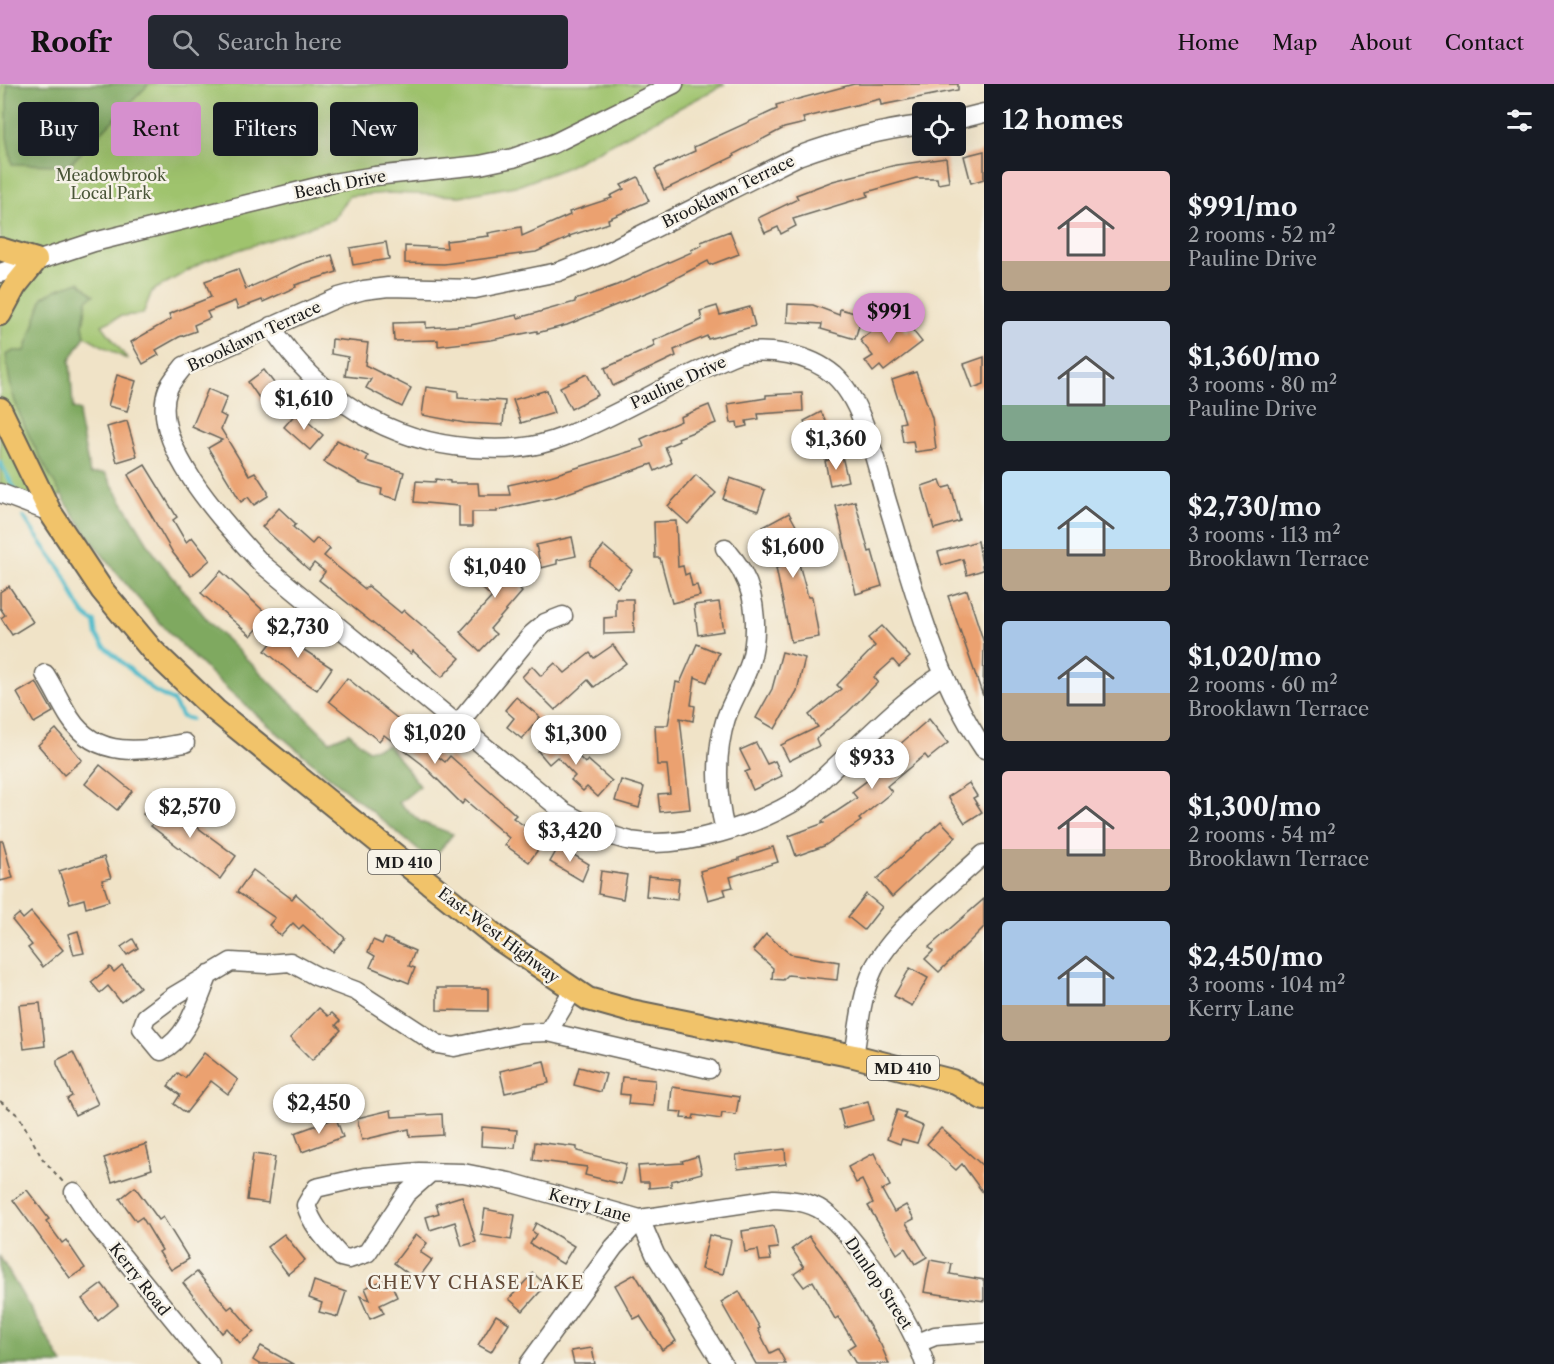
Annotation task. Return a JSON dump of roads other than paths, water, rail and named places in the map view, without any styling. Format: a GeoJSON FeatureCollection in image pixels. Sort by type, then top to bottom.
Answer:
{"type":"FeatureCollection","features":[{"type":"Feature","properties":{"kind":"main road"},"geometry":{"type":"LineString","coordinates":[[0,249],[36,260],[15,286],[0,314]]}},
{"type":"Feature","properties":{"kind":"main road","name":"East-West Highway"},"geometry":{"type":"LineString","coordinates":[[0,409],[50,512],[102,590],[152,650],[215,710],[499,939],[588,999],[631,1011],[854,1056],[952,1081],[984,1099]]}},
{"type":"Feature","properties":{"kind":"main road"},"geometry":{"type":"LineString","coordinates":[[952,1081],[984,1078]]}},
{"type":"Feature","properties":{"kind":"street","name":"Beach Drive"},"geometry":{"type":"LineString","coordinates":[[0,273],[94,242],[333,183],[375,176],[480,165],[513,158],[553,144],[674,84]]}},
{"type":"Feature","properties":{"kind":"street"},"geometry":{"type":"LineString","coordinates":[[966,118],[984,113]]}},
{"type":"Feature","properties":{"kind":"street","name":"Brooklawn Terrace"},"geometry":{"type":"LineString","coordinates":[[912,125],[833,143],[798,156],[601,255],[558,273],[475,289],[388,287],[364,290],[339,297],[184,366],[168,388],[164,414],[168,435],[193,480],[234,534],[262,564],[564,812],[599,831],[631,841],[663,843],[725,830],[768,815],[802,796],[920,689],[944,674]]}},
{"type":"Feature","properties":{"kind":"street","name":"Pauline Drive"},"geometry":{"type":"LineString","coordinates":[[272,326],[292,353],[338,399],[387,429],[441,446],[521,449],[562,438],[739,354],[758,351],[787,353],[822,367],[834,376],[859,410],[917,598],[944,674],[984,749]]}},
{"type":"Feature","properties":{"kind":"street"},"geometry":{"type":"LineString","coordinates":[[0,493],[50,512]]}},
{"type":"Feature","properties":{"kind":"street"},"geometry":{"type":"LineString","coordinates":[[725,548],[744,574],[753,604],[755,624],[750,662],[726,718],[719,748],[720,811],[725,830]]}},
{"type":"Feature","properties":{"kind":"street"},"geometry":{"type":"LineString","coordinates":[[457,725],[532,634],[546,623],[563,616]]}},
{"type":"Feature","properties":{"kind":"street"},"geometry":{"type":"LineString","coordinates":[[45,674],[70,718],[96,743],[127,752],[184,743]]}},
{"type":"Feature","properties":{"kind":"street"},"geometry":{"type":"LineString","coordinates":[[854,1056],[866,991],[885,950],[984,854]]}},
{"type":"Feature","properties":{"kind":"street"},"geometry":{"type":"LineString","coordinates":[[209,974],[184,1031],[174,1045],[161,1051],[142,1028],[146,1017],[174,996],[209,974],[231,962],[266,964],[290,962],[316,976],[356,991],[437,1044],[454,1047],[521,1033],[548,1032],[709,1069]]}},
{"type":"Feature","properties":{"kind":"street"},"geometry":{"type":"LineString","coordinates":[[548,1032],[573,990]]}},
{"type":"Feature","properties":{"kind":"street"},"geometry":{"type":"LineString","coordinates":[[174,996],[193,1011]]}},
{"type":"Feature","properties":{"kind":"street","name":"Kerry Lane"},"geometry":{"type":"LineString","coordinates":[[430,1173],[406,1194],[367,1253],[359,1257],[341,1257],[313,1225],[308,1213],[306,1205],[316,1188],[364,1177],[430,1173],[463,1173],[509,1182],[640,1219],[774,1199],[795,1200],[821,1210]]}},
{"type":"Feature","properties":{"kind":"street","name":"Kerry Road"},"geometry":{"type":"LineString","coordinates":[[74,1192],[126,1263],[210,1364]]}},
{"type":"Feature","properties":{"kind":"street","name":"Dunlop Street"},"geometry":{"type":"LineString","coordinates":[[821,1210],[843,1229],[888,1292],[918,1343],[925,1364]]}},
{"type":"Feature","properties":{"kind":"street"},"geometry":{"type":"LineString","coordinates":[[529,1364],[614,1247],[640,1219],[655,1254],[723,1364]]}},
{"type":"Feature","properties":{"kind":"street"},"geometry":{"type":"LineString","coordinates":[[918,1343],[935,1336],[984,1332]]}},
{"type":"Feature","properties":{"kind":"waterway"},"geometry":{"type":"LineString","coordinates":[[0,462],[17,493]]}},
{"type":"Feature","properties":{"kind":"waterway"},"geometry":{"type":"LineString","coordinates":[[24,517],[64,574],[78,606],[88,618],[95,622],[97,636],[104,646],[154,691],[173,701],[182,717],[191,719]]}},
{"type":"Feature","properties":{"kind":"district","name":"CHEVY CHASE LAKE"},"geometry":{"type":"Point","coordinates":[476,1283]}},
{"type":"Feature","properties":{"kind":"park label","name":"Meadowbrook Local Park"},"geometry":{"type":"Point","coordinates":[111,184]}}]}
